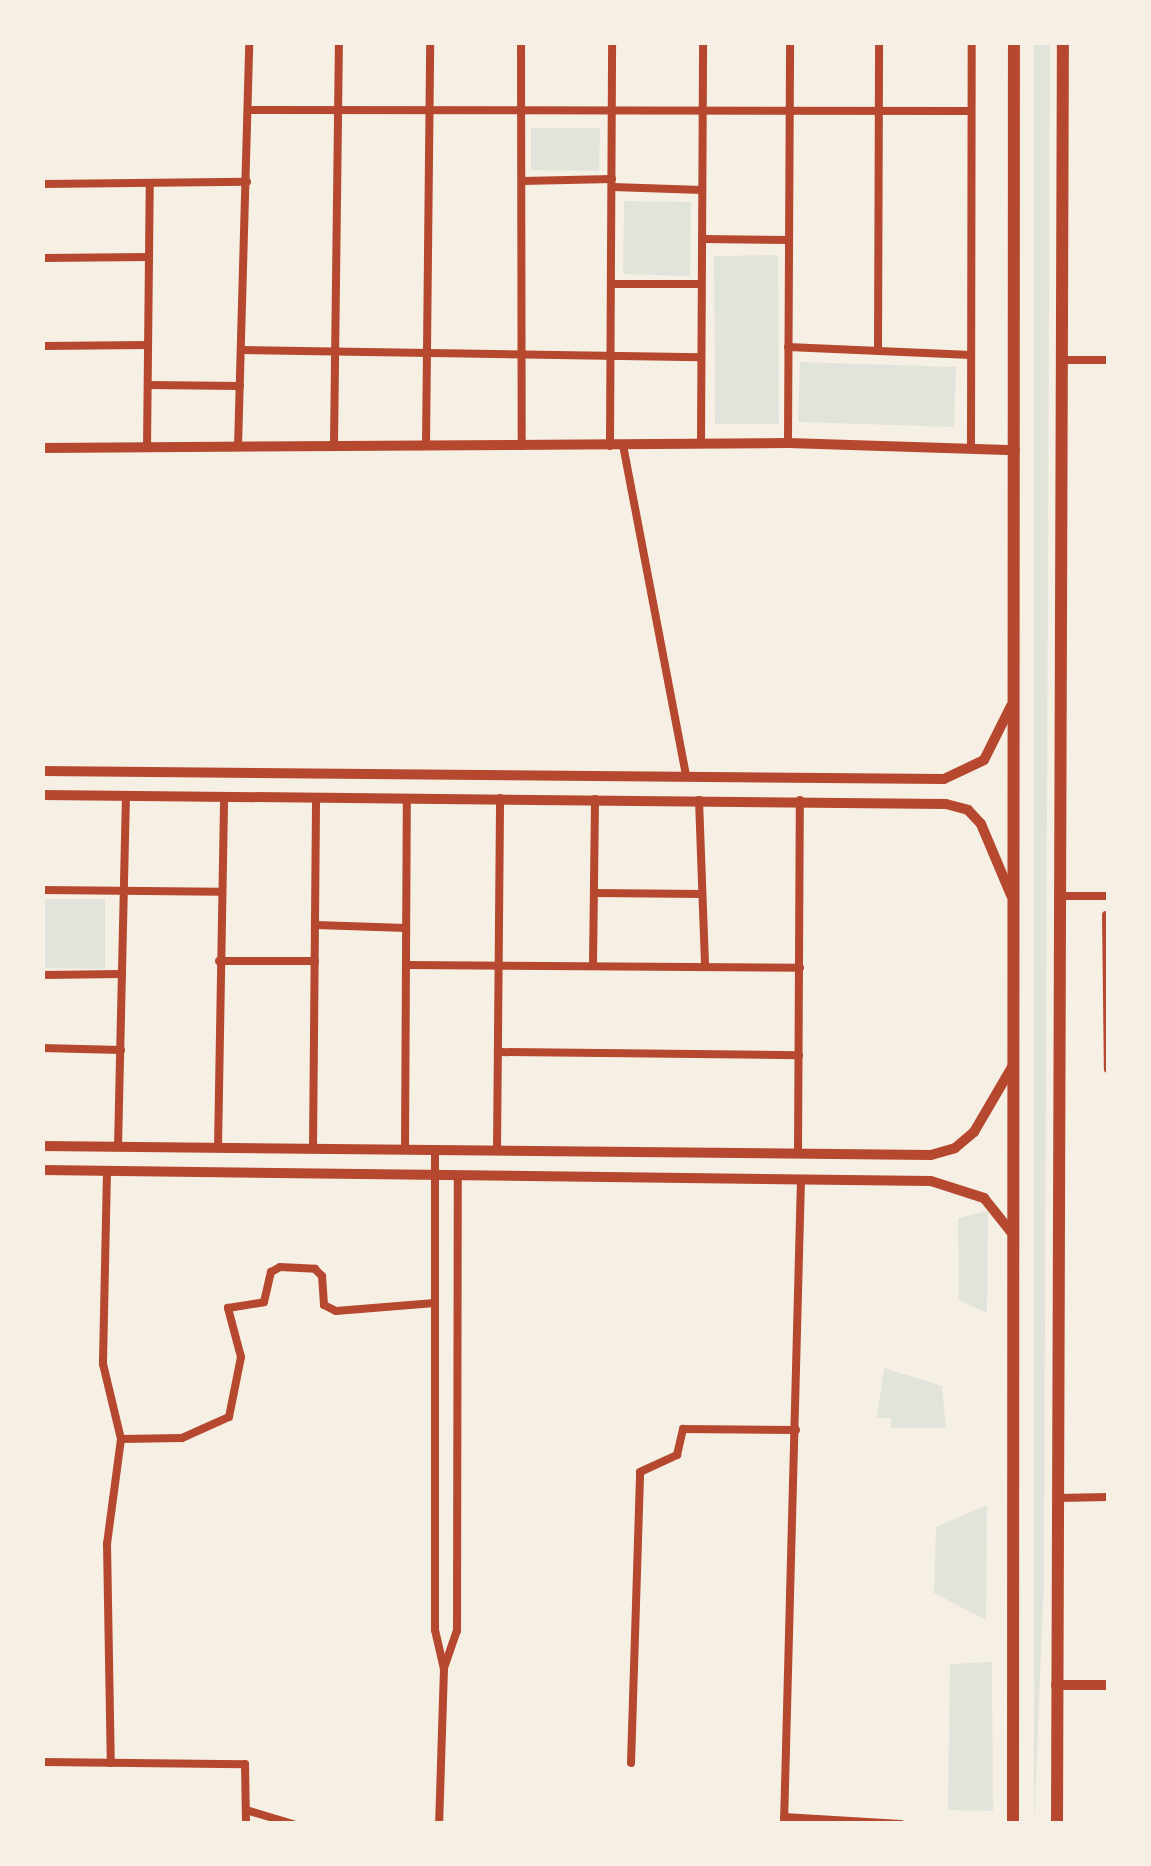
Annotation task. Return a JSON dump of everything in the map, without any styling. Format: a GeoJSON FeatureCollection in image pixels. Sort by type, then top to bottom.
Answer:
{"type":"FeatureCollection","features":[{"type":"Feature","properties":{"kind":"highway"},"geometry":{"type":"LineString","coordinates":[[1013,1824],[1014,42]]}},
{"type":"Feature","properties":{"kind":"highway"},"geometry":{"type":"LineString","coordinates":[[1057,1824],[1063,42]]}},
{"type":"Feature","properties":{"kind":"street"},"geometry":{"type":"LineString","coordinates":[[238,447],[249,42]]}},
{"type":"Feature","properties":{"kind":"street"},"geometry":{"type":"LineString","coordinates":[[334,444],[340,42]]}},
{"type":"Feature","properties":{"kind":"street"},"geometry":{"type":"LineString","coordinates":[[426,445],[430,42]]}},
{"type":"Feature","properties":{"kind":"street"},"geometry":{"type":"LineString","coordinates":[[521,42],[522,446]]}},
{"type":"Feature","properties":{"kind":"street"},"geometry":{"type":"LineString","coordinates":[[610,446],[612,42]]}},
{"type":"Feature","properties":{"kind":"street"},"geometry":{"type":"LineString","coordinates":[[701,444],[703,42]]}},
{"type":"Feature","properties":{"kind":"street"},"geometry":{"type":"LineString","coordinates":[[788,443],[790,42]]}},
{"type":"Feature","properties":{"kind":"street"},"geometry":{"type":"LineString","coordinates":[[878,352],[879,42]]}},
{"type":"Feature","properties":{"kind":"street"},"geometry":{"type":"LineString","coordinates":[[970,447],[972,42]]}},
{"type":"Feature","properties":{"kind":"street"},"geometry":{"type":"LineString","coordinates":[[249,110],[972,110]]}},
{"type":"Feature","properties":{"kind":"street"},"geometry":{"type":"LineString","coordinates":[[522,181],[702,190]]}},
{"type":"Feature","properties":{"kind":"street"},"geometry":{"type":"LineString","coordinates":[[42,184],[247,182]]}},
{"type":"Feature","properties":{"kind":"street"},"geometry":{"type":"LineString","coordinates":[[147,448],[150,183]]}},
{"type":"Feature","properties":{"kind":"street"},"geometry":{"type":"LineString","coordinates":[[702,239],[789,240]]}},
{"type":"Feature","properties":{"kind":"street"},"geometry":{"type":"LineString","coordinates":[[42,258],[149,257]]}},
{"type":"Feature","properties":{"kind":"street"},"geometry":{"type":"LineString","coordinates":[[612,284],[702,284]]}},
{"type":"Feature","properties":{"kind":"street"},"geometry":{"type":"LineString","coordinates":[[42,346],[148,345]]}},
{"type":"Feature","properties":{"kind":"street"},"geometry":{"type":"LineString","coordinates":[[788,347],[971,355]]}},
{"type":"Feature","properties":{"kind":"street"},"geometry":{"type":"LineString","coordinates":[[242,350],[701,357]]}},
{"type":"Feature","properties":{"kind":"street"},"geometry":{"type":"LineString","coordinates":[[1064,360],[1108,360]]}},
{"type":"Feature","properties":{"kind":"street"},"geometry":{"type":"LineString","coordinates":[[148,385],[240,386]]}},
{"type":"Feature","properties":{"kind":"street"},"geometry":{"type":"LineString","coordinates":[[42,448],[788,443],[1015,450]]}},
{"type":"Feature","properties":{"kind":"street"},"geometry":{"type":"LineString","coordinates":[[623,445],[686,776]]}},
{"type":"Feature","properties":{"kind":"street"},"geometry":{"type":"LineString","coordinates":[[42,770],[551,772],[944,779],[972,770],[994,746],[1014,695]]}},
{"type":"Feature","properties":{"kind":"street"},"geometry":{"type":"LineString","coordinates":[[272,772],[273,796]]}},
{"type":"Feature","properties":{"kind":"street"},"geometry":{"type":"LineString","coordinates":[[551,772],[551,798]]}},
{"type":"Feature","properties":{"kind":"street"},"geometry":{"type":"LineString","coordinates":[[864,776],[864,800]]}},
{"type":"Feature","properties":{"kind":"street"},"geometry":{"type":"LineString","coordinates":[[42,795],[864,800],[968,810],[987,835],[1011,896]]}},
{"type":"Feature","properties":{"kind":"street"},"geometry":{"type":"LineString","coordinates":[[118,1146],[126,796]]}},
{"type":"Feature","properties":{"kind":"street"},"geometry":{"type":"LineString","coordinates":[[218,1148],[224,796]]}},
{"type":"Feature","properties":{"kind":"street"},"geometry":{"type":"LineString","coordinates":[[312,1149],[316,797]]}},
{"type":"Feature","properties":{"kind":"street"},"geometry":{"type":"LineString","coordinates":[[405,1150],[406,798]]}},
{"type":"Feature","properties":{"kind":"street"},"geometry":{"type":"LineString","coordinates":[[497,1150],[500,798]]}},
{"type":"Feature","properties":{"kind":"street"},"geometry":{"type":"LineString","coordinates":[[593,965],[595,799]]}},
{"type":"Feature","properties":{"kind":"street"},"geometry":{"type":"LineString","coordinates":[[699,800],[704,967]]}},
{"type":"Feature","properties":{"kind":"street"},"geometry":{"type":"LineString","coordinates":[[798,1153],[800,800]]}},
{"type":"Feature","properties":{"kind":"street"},"geometry":{"type":"LineString","coordinates":[[42,890],[220,892]]}},
{"type":"Feature","properties":{"kind":"street"},"geometry":{"type":"LineString","coordinates":[[594,894],[702,894]]}},
{"type":"Feature","properties":{"kind":"street"},"geometry":{"type":"LineString","coordinates":[[1063,896],[1108,896]]}},
{"type":"Feature","properties":{"kind":"street"},"geometry":{"type":"LineString","coordinates":[[1106,915],[1108,1068]]}},
{"type":"Feature","properties":{"kind":"street"},"geometry":{"type":"LineString","coordinates":[[316,925],[406,928]]}},
{"type":"Feature","properties":{"kind":"street"},"geometry":{"type":"LineString","coordinates":[[219,962],[315,960]]}},
{"type":"Feature","properties":{"kind":"street"},"geometry":{"type":"LineString","coordinates":[[406,965],[800,968]]}},
{"type":"Feature","properties":{"kind":"street"},"geometry":{"type":"LineString","coordinates":[[42,975],[122,974]]}},
{"type":"Feature","properties":{"kind":"street"},"geometry":{"type":"LineString","coordinates":[[42,1048],[121,1050]]}},
{"type":"Feature","properties":{"kind":"street"},"geometry":{"type":"LineString","coordinates":[[498,1052],[799,1055]]}},
{"type":"Feature","properties":{"kind":"street"},"geometry":{"type":"LineString","coordinates":[[42,1146],[944,1153],[978,1126],[1012,1067]]}},
{"type":"Feature","properties":{"kind":"street"},"geometry":{"type":"LineString","coordinates":[[435,1150],[435,1630],[444,1668],[439,1824]]}},
{"type":"Feature","properties":{"kind":"street"},"geometry":{"type":"LineString","coordinates":[[611,1175],[612,1151]]}},
{"type":"Feature","properties":{"kind":"street"},"geometry":{"type":"LineString","coordinates":[[42,1170],[611,1175],[958,1187],[984,1198],[1011,1232]]}},
{"type":"Feature","properties":{"kind":"street"},"geometry":{"type":"LineString","coordinates":[[107,1171],[104,1364],[121,1439],[108,1544],[111,1762]]}},
{"type":"Feature","properties":{"kind":"street"},"geometry":{"type":"LineString","coordinates":[[444,1668],[457,1631],[458,1174]]}},
{"type":"Feature","properties":{"kind":"street"},"geometry":{"type":"LineString","coordinates":[[801,1180],[784,1820],[902,1824]]}},
{"type":"Feature","properties":{"kind":"street"},"geometry":{"type":"LineString","coordinates":[[121,1439],[182,1438],[230,1417],[242,1358],[228,1308],[264,1302],[270,1272],[280,1267],[315,1269],[322,1276],[324,1305],[336,1311],[435,1303]]}},
{"type":"Feature","properties":{"kind":"street"},"geometry":{"type":"LineString","coordinates":[[433,1372],[455,1372]]}},
{"type":"Feature","properties":{"kind":"street"},"geometry":{"type":"LineString","coordinates":[[630,1763],[640,1472],[672,1460],[678,1434],[690,1427],[796,1430]]}},
{"type":"Feature","properties":{"kind":"street"},"geometry":{"type":"LineString","coordinates":[[1058,1498],[1108,1497]]}},
{"type":"Feature","properties":{"kind":"street"},"geometry":{"type":"LineString","coordinates":[[1056,1685],[1108,1685]]}},
{"type":"Feature","properties":{"kind":"street"},"geometry":{"type":"LineString","coordinates":[[42,1762],[245,1764],[246,1824]]}},
{"type":"Feature","properties":{"kind":"street"},"geometry":{"type":"LineString","coordinates":[[246,1810],[294,1824]]}},
{"type":"Feature","properties":{"kind":"shaded area"},"geometry":{"type":"Polygon","coordinates":[[[1034,43],[1050,43],[1044,1582],[1034,1824],[1034,43]]]}},
{"type":"Feature","properties":{"kind":"shaded area"},"geometry":{"type":"Polygon","coordinates":[[[531,128],[600,128],[599,171],[531,170],[531,128]]]}},
{"type":"Feature","properties":{"kind":"shaded area"},"geometry":{"type":"Polygon","coordinates":[[[624,201],[691,202],[690,276],[623,274],[624,201]]]}},
{"type":"Feature","properties":{"kind":"shaded area"},"geometry":{"type":"Polygon","coordinates":[[[778,255],[779,424],[715,424],[714,256],[778,255]]]}},
{"type":"Feature","properties":{"kind":"shaded area"},"geometry":{"type":"Polygon","coordinates":[[[800,362],[956,367],[954,427],[798,422],[800,362]]]}},
{"type":"Feature","properties":{"kind":"shaded area"},"geometry":{"type":"Polygon","coordinates":[[[43,899],[105,899],[105,969],[43,968],[43,899]]]}},
{"type":"Feature","properties":{"kind":"shaded area"},"geometry":{"type":"Polygon","coordinates":[[[988,1211],[987,1313],[959,1300],[958,1218],[988,1211]]]}},
{"type":"Feature","properties":{"kind":"shaded area"},"geometry":{"type":"Polygon","coordinates":[[[884,1368],[942,1386],[946,1428],[891,1428],[891,1418],[877,1418],[884,1368]]]}},
{"type":"Feature","properties":{"kind":"shaded area"},"geometry":{"type":"Polygon","coordinates":[[[987,1505],[986,1620],[934,1593],[936,1527],[987,1505]]]}},
{"type":"Feature","properties":{"kind":"shaded area"},"geometry":{"type":"Polygon","coordinates":[[[992,1662],[993,1811],[948,1810],[950,1664],[992,1662]]]}}]}
